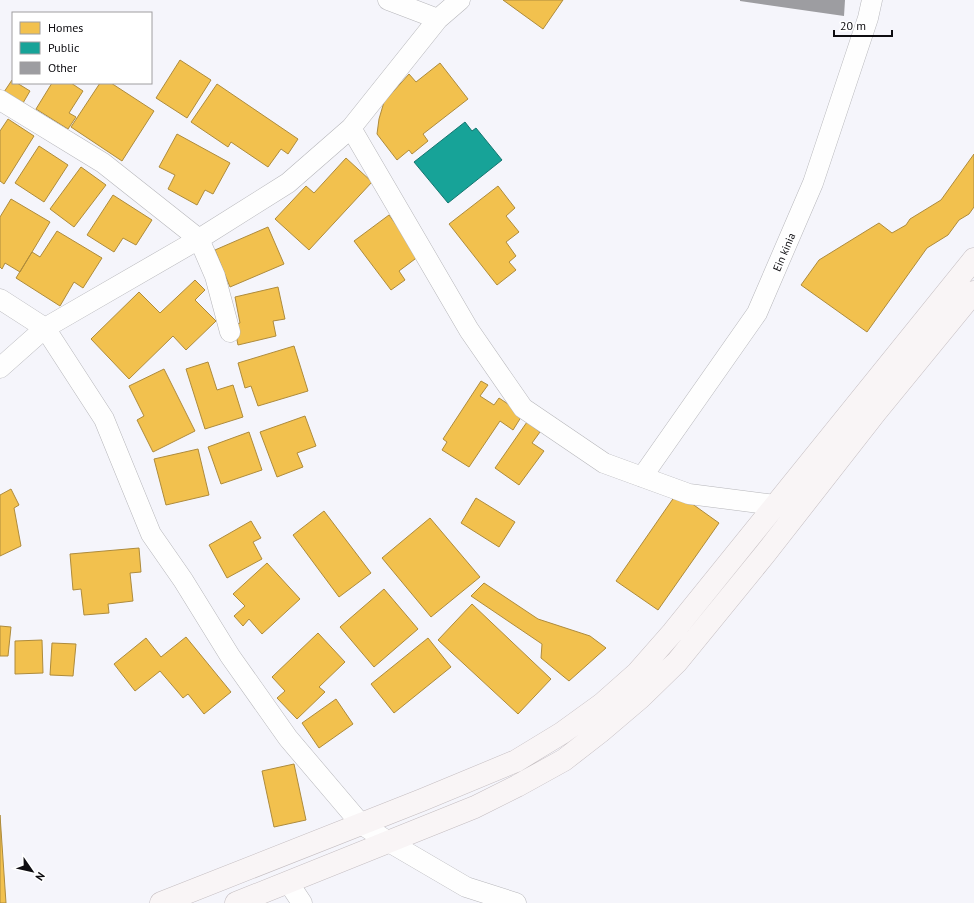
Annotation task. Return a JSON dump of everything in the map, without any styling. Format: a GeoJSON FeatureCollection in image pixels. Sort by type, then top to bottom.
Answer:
{"type":"FeatureCollection","features":[{"type":"Feature","properties":{"kind":"main road"},"geometry":{"type":"LineString","coordinates":[[161,903],[422,800],[516,761],[562,733],[602,704],[637,673],[673,632],[974,259]]}},
{"type":"Feature","properties":{"kind":"main road"},"geometry":{"type":"LineString","coordinates":[[236,903],[475,807],[564,760],[600,732],[640,698],[682,656],[765,554],[876,412],[974,292]]}},
{"type":"Feature","properties":{"kind":"street"},"geometry":{"type":"LineString","coordinates":[[388,0],[438,19]]}},
{"type":"Feature","properties":{"kind":"street"},"geometry":{"type":"LineString","coordinates":[[0,368],[45,328],[199,239],[288,183],[351,128],[438,19],[460,0]]}},
{"type":"Feature","properties":{"kind":"street","name":"Ein kinia"},"geometry":{"type":"LineString","coordinates":[[642,477],[757,313],[813,183],[868,18],[872,0]]}},
{"type":"Feature","properties":{"kind":"street"},"geometry":{"type":"LineString","coordinates":[[0,100],[103,163],[199,239],[214,276],[230,332]]}},
{"type":"Feature","properties":{"kind":"street"},"geometry":{"type":"LineString","coordinates":[[351,128],[469,330],[523,408],[604,463],[689,494],[775,505]]}},
{"type":"Feature","properties":{"kind":"street"},"geometry":{"type":"LineString","coordinates":[[0,299],[45,328],[104,419],[151,534],[183,580],[230,656],[288,738],[362,824],[389,842],[466,887],[516,903]]}},
{"type":"Feature","properties":{"kind":"street"},"geometry":{"type":"LineString","coordinates":[[288,882],[302,903]]}},
{"type":"Feature","properties":{"kind":"building: Homes"},"geometry":{"type":"Polygon","coordinates":[[[503,0],[563,0],[543,29],[503,0]]]}},
{"type":"Feature","properties":{"kind":"building: Homes"},"geometry":{"type":"Polygon","coordinates":[[[180,60],[211,80],[187,118],[156,98],[180,60]]]}},
{"type":"Feature","properties":{"kind":"building: Homes"},"geometry":{"type":"Polygon","coordinates":[[[440,63],[468,99],[423,134],[428,141],[412,154],[409,150],[397,160],[377,134],[379,119],[384,102],[409,74],[416,82],[440,63]]]}},
{"type":"Feature","properties":{"kind":"building: Homes"},"geometry":{"type":"Polygon","coordinates":[[[12,80],[12,84],[19,84],[30,91],[23,103],[4,92],[12,80]]]}},
{"type":"Feature","properties":{"kind":"building: Homes"},"geometry":{"type":"Polygon","coordinates":[[[51,84],[72,84],[83,91],[69,113],[76,117],[68,129],[36,109],[51,84]]]}},
{"type":"Feature","properties":{"kind":"building: Homes"},"geometry":{"type":"Polygon","coordinates":[[[99,84],[113,84],[154,111],[122,161],[71,127],[99,84]]]}},
{"type":"Feature","properties":{"kind":"building: Homes"},"geometry":{"type":"Polygon","coordinates":[[[217,84],[298,139],[288,154],[281,149],[268,167],[231,142],[228,147],[191,122],[217,84]]]}},
{"type":"Feature","properties":{"kind":"building: Homes"},"geometry":{"type":"Polygon","coordinates":[[[8,119],[34,136],[4,184],[0,181],[0,131],[8,119]]]}},
{"type":"Feature","properties":{"kind":"building: Homes"},"geometry":{"type":"Polygon","coordinates":[[[177,134],[230,163],[213,194],[205,190],[197,205],[168,189],[175,175],[159,167],[177,134]]]}},
{"type":"Feature","properties":{"kind":"building: Homes"},"geometry":{"type":"Polygon","coordinates":[[[39,146],[68,165],[44,202],[15,183],[39,146]]]}},
{"type":"Feature","properties":{"kind":"building: Homes"},"geometry":{"type":"Polygon","coordinates":[[[974,154],[974,207],[969,214],[959,220],[948,235],[927,248],[867,332],[801,285],[819,260],[879,223],[892,233],[906,225],[910,219],[941,200],[974,154]]]}},
{"type":"Feature","properties":{"kind":"building: Homes"},"geometry":{"type":"Polygon","coordinates":[[[346,158],[372,182],[309,250],[275,219],[306,186],[314,193],[346,158]]]}},
{"type":"Feature","properties":{"kind":"building: Homes"},"geometry":{"type":"Polygon","coordinates":[[[81,167],[106,185],[74,227],[50,209],[81,167]]]}},
{"type":"Feature","properties":{"kind":"building: Homes"},"geometry":{"type":"Polygon","coordinates":[[[498,186],[515,208],[506,216],[519,232],[506,242],[516,256],[509,262],[516,270],[497,285],[449,224],[498,186]]]}},
{"type":"Feature","properties":{"kind":"building: Homes"},"geometry":{"type":"Polygon","coordinates":[[[113,195],[152,220],[136,245],[123,238],[114,252],[87,235],[113,195]]]}},
{"type":"Feature","properties":{"kind":"building: Homes"},"geometry":{"type":"Polygon","coordinates":[[[11,199],[50,222],[20,272],[5,263],[2,269],[0,267],[0,217],[11,199]]]}},
{"type":"Feature","properties":{"kind":"building: Homes"},"geometry":{"type":"Polygon","coordinates":[[[389,215],[419,256],[399,271],[405,280],[391,290],[354,241],[389,215]]]}},
{"type":"Feature","properties":{"kind":"building: Homes"},"geometry":{"type":"Polygon","coordinates":[[[268,227],[284,264],[230,287],[215,250],[268,227]]]}},
{"type":"Feature","properties":{"kind":"building: Homes"},"geometry":{"type":"Polygon","coordinates":[[[57,231],[102,258],[83,288],[74,282],[60,306],[16,278],[32,252],[40,257],[57,231]]]}},
{"type":"Feature","properties":{"kind":"building: Homes"},"geometry":{"type":"Polygon","coordinates":[[[195,280],[205,290],[195,300],[216,321],[186,350],[173,336],[129,379],[91,339],[139,292],[160,313],[195,280]]]}},
{"type":"Feature","properties":{"kind":"building: Homes"},"geometry":{"type":"Polygon","coordinates":[[[278,287],[285,319],[273,321],[276,336],[238,345],[234,325],[240,323],[235,297],[278,287]]]}},
{"type":"Feature","properties":{"kind":"building: Homes"},"geometry":{"type":"Polygon","coordinates":[[[294,346],[308,391],[258,406],[251,386],[245,388],[238,363],[294,346]]]}},
{"type":"Feature","properties":{"kind":"building: Homes"},"geometry":{"type":"Polygon","coordinates":[[[208,362],[217,390],[233,385],[243,417],[205,429],[186,369],[208,362]]]}},
{"type":"Feature","properties":{"kind":"building: Homes"},"geometry":{"type":"Polygon","coordinates":[[[164,369],[195,431],[153,452],[137,420],[144,416],[129,386],[164,369]]]}},
{"type":"Feature","properties":{"kind":"building: Homes"},"geometry":{"type":"Polygon","coordinates":[[[481,381],[488,385],[480,396],[494,405],[499,398],[523,414],[513,430],[500,421],[469,467],[442,450],[447,442],[443,439],[481,381]]]}},
{"type":"Feature","properties":{"kind":"building: Homes"},"geometry":{"type":"Polygon","coordinates":[[[305,416],[316,446],[297,453],[303,467],[277,477],[260,432],[305,416]]]}},
{"type":"Feature","properties":{"kind":"building: Homes"},"geometry":{"type":"Polygon","coordinates":[[[527,422],[540,432],[532,443],[544,451],[519,485],[495,468],[527,422]]]}},
{"type":"Feature","properties":{"kind":"building: Homes"},"geometry":{"type":"Polygon","coordinates":[[[249,432],[262,470],[221,484],[208,447],[249,432]]]}},
{"type":"Feature","properties":{"kind":"building: Homes"},"geometry":{"type":"Polygon","coordinates":[[[198,449],[209,495],[166,505],[154,459],[198,449]]]}},
{"type":"Feature","properties":{"kind":"building: Homes"},"geometry":{"type":"Polygon","coordinates":[[[11,489],[19,505],[14,508],[21,546],[0,556],[0,495],[11,489]]]}},
{"type":"Feature","properties":{"kind":"building: Homes"},"geometry":{"type":"Polygon","coordinates":[[[677,493],[719,523],[658,610],[616,581],[677,493]]]}},
{"type":"Feature","properties":{"kind":"building: Homes"},"geometry":{"type":"Polygon","coordinates":[[[476,498],[515,522],[499,547],[461,523],[476,498]]]}},
{"type":"Feature","properties":{"kind":"building: Homes"},"geometry":{"type":"Polygon","coordinates":[[[324,511],[371,573],[339,597],[293,535],[324,511]]]}},
{"type":"Feature","properties":{"kind":"building: Homes"},"geometry":{"type":"Polygon","coordinates":[[[430,518],[480,577],[431,617],[382,558],[430,518]]]}},
{"type":"Feature","properties":{"kind":"building: Homes"},"geometry":{"type":"Polygon","coordinates":[[[251,521],[261,538],[253,542],[262,559],[227,578],[209,545],[251,521]]]}},
{"type":"Feature","properties":{"kind":"building: Homes"},"geometry":{"type":"Polygon","coordinates":[[[139,548],[141,572],[130,573],[133,601],[108,604],[109,613],[84,615],[81,589],[73,590],[70,554],[139,548]]]}},
{"type":"Feature","properties":{"kind":"building: Homes"},"geometry":{"type":"Polygon","coordinates":[[[267,563],[300,599],[262,634],[249,619],[243,626],[234,616],[245,606],[233,594],[267,563]]]}},
{"type":"Feature","properties":{"kind":"building: Homes"},"geometry":{"type":"Polygon","coordinates":[[[484,583],[538,619],[590,636],[606,648],[569,681],[541,658],[542,644],[471,596],[484,583]]]}},
{"type":"Feature","properties":{"kind":"building: Homes"},"geometry":{"type":"Polygon","coordinates":[[[384,589],[418,629],[374,667],[340,627],[384,589]]]}},
{"type":"Feature","properties":{"kind":"building: Homes"},"geometry":{"type":"Polygon","coordinates":[[[472,604],[551,679],[518,714],[438,640],[472,604]]]}},
{"type":"Feature","properties":{"kind":"building: Homes"},"geometry":{"type":"Polygon","coordinates":[[[0,626],[11,627],[8,656],[0,656],[0,626]]]}},
{"type":"Feature","properties":{"kind":"building: Homes"},"geometry":{"type":"Polygon","coordinates":[[[318,633],[345,662],[319,687],[325,692],[297,719],[277,698],[285,691],[272,677],[318,633]]]}},
{"type":"Feature","properties":{"kind":"building: Homes"},"geometry":{"type":"Polygon","coordinates":[[[186,637],[231,692],[204,714],[188,694],[183,698],[160,671],[135,691],[114,664],[146,638],[161,657],[186,637]]]}},
{"type":"Feature","properties":{"kind":"building: Homes"},"geometry":{"type":"Polygon","coordinates":[[[428,638],[451,667],[394,713],[371,684],[428,638]]]}},
{"type":"Feature","properties":{"kind":"building: Homes"},"geometry":{"type":"Polygon","coordinates":[[[42,640],[43,673],[15,674],[15,641],[42,640]]]}},
{"type":"Feature","properties":{"kind":"building: Homes"},"geometry":{"type":"Polygon","coordinates":[[[52,643],[76,644],[73,676],[50,675],[52,643]]]}},
{"type":"Feature","properties":{"kind":"building: Homes"},"geometry":{"type":"Polygon","coordinates":[[[336,699],[353,724],[319,748],[302,723],[336,699]]]}},
{"type":"Feature","properties":{"kind":"building: Homes"},"geometry":{"type":"Polygon","coordinates":[[[294,764],[306,820],[274,827],[262,771],[294,764]]]}},
{"type":"Feature","properties":{"kind":"building: Homes"},"geometry":{"type":"Polygon","coordinates":[[[0,815],[6,903],[0,903],[0,815]]]}},
{"type":"Feature","properties":{"kind":"building: Public"},"geometry":{"type":"Polygon","coordinates":[[[465,122],[472,131],[476,128],[502,160],[448,203],[414,162],[465,122]]]}},
{"type":"Feature","properties":{"kind":"building: Other"},"geometry":{"type":"Polygon","coordinates":[[[845,0],[844,16],[740,1],[845,0]]]}}]}
